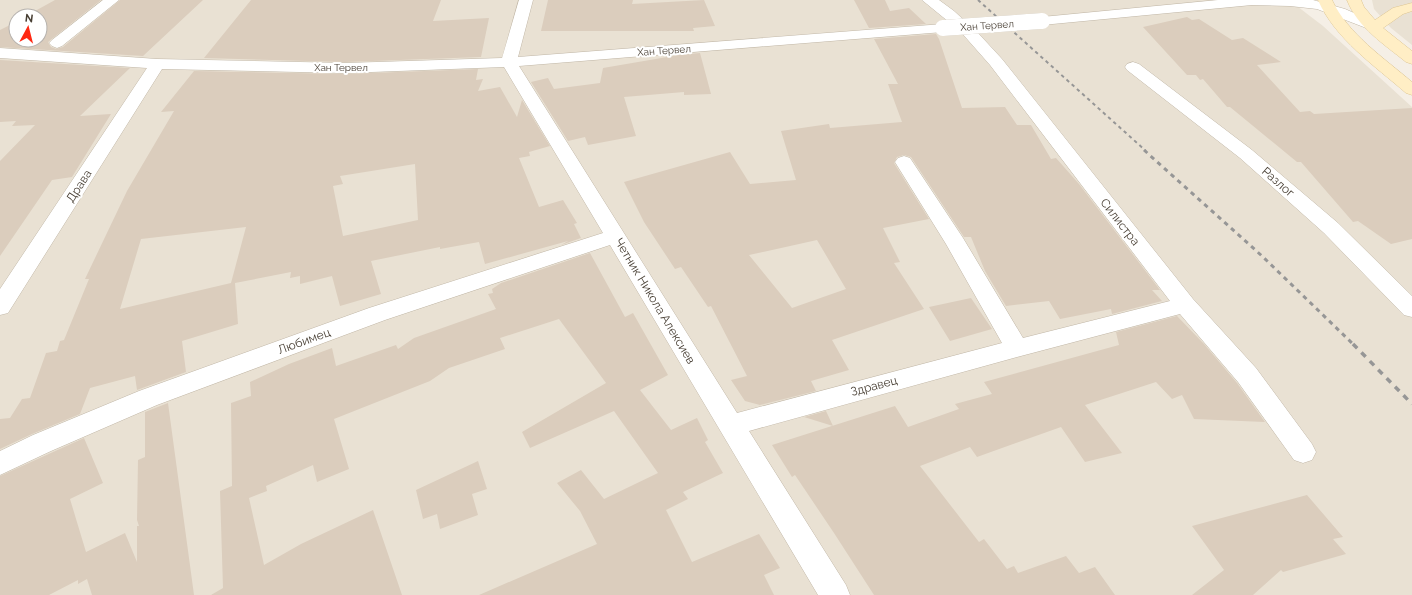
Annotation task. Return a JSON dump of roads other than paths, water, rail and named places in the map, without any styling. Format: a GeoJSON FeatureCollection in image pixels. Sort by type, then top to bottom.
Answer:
{"type":"FeatureCollection","features":[{"type":"Feature","properties":{"kind":"main road"},"geometry":{"type":"LineString","coordinates":[[1354,0],[1356,7],[1374,27],[1412,59]]}},
{"type":"Feature","properties":{"kind":"main road"},"geometry":{"type":"LineString","coordinates":[[1323,2],[1342,27],[1412,90]]}},
{"type":"Feature","properties":{"kind":"main road"},"geometry":{"type":"LineString","coordinates":[[1374,27],[1398,11],[1412,7]]}},
{"type":"Feature","properties":{"kind":"street"},"geometry":{"type":"LineString","coordinates":[[57,43],[112,0]]}},
{"type":"Feature","properties":{"kind":"street"},"geometry":{"type":"LineString","coordinates":[[509,62],[526,0]]}},
{"type":"Feature","properties":{"kind":"street","name":"Силистра"},"geometry":{"type":"LineString","coordinates":[[929,0],[948,12],[982,46],[1185,305],[1247,375],[1303,452]]}},
{"type":"Feature","properties":{"kind":"street","name":"Хан Тервел"},"geometry":{"type":"LineString","coordinates":[[0,53],[157,64],[345,68],[509,62],[1042,21],[1252,1],[1323,2],[1374,27]]}},
{"type":"Feature","properties":{"kind":"street","name":"Четник Никола Алексиев"},"geometry":{"type":"LineString","coordinates":[[509,62],[835,595]]}},
{"type":"Feature","properties":{"kind":"street","name":"Драва"},"geometry":{"type":"LineString","coordinates":[[0,307],[157,64]]}},
{"type":"Feature","properties":{"kind":"street","name":"Разлог"},"geometry":{"type":"LineString","coordinates":[[1133,67],[1246,154],[1280,183],[1331,228],[1412,309]]}},
{"type":"Feature","properties":{"kind":"street"},"geometry":{"type":"LineString","coordinates":[[904,162],[956,243],[1017,348]]}},
{"type":"Feature","properties":{"kind":"street","name":"Любимец"},"geometry":{"type":"LineString","coordinates":[[0,464],[42,443],[148,398],[377,314],[615,236]]}},
{"type":"Feature","properties":{"kind":"street","name":"Здравец"},"geometry":{"type":"LineString","coordinates":[[731,425],[1017,348],[1185,305]]}},
{"type":"Feature","properties":{"kind":"railway"},"geometry":{"type":"LineString","coordinates":[[978,0],[1146,151]]}},
{"type":"Feature","properties":{"kind":"railway"},"geometry":{"type":"LineString","coordinates":[[1144,150],[1262,256],[1354,345]]}},
{"type":"Feature","properties":{"kind":"railway"},"geometry":{"type":"LineString","coordinates":[[1354,345],[1412,404]]}}]}
